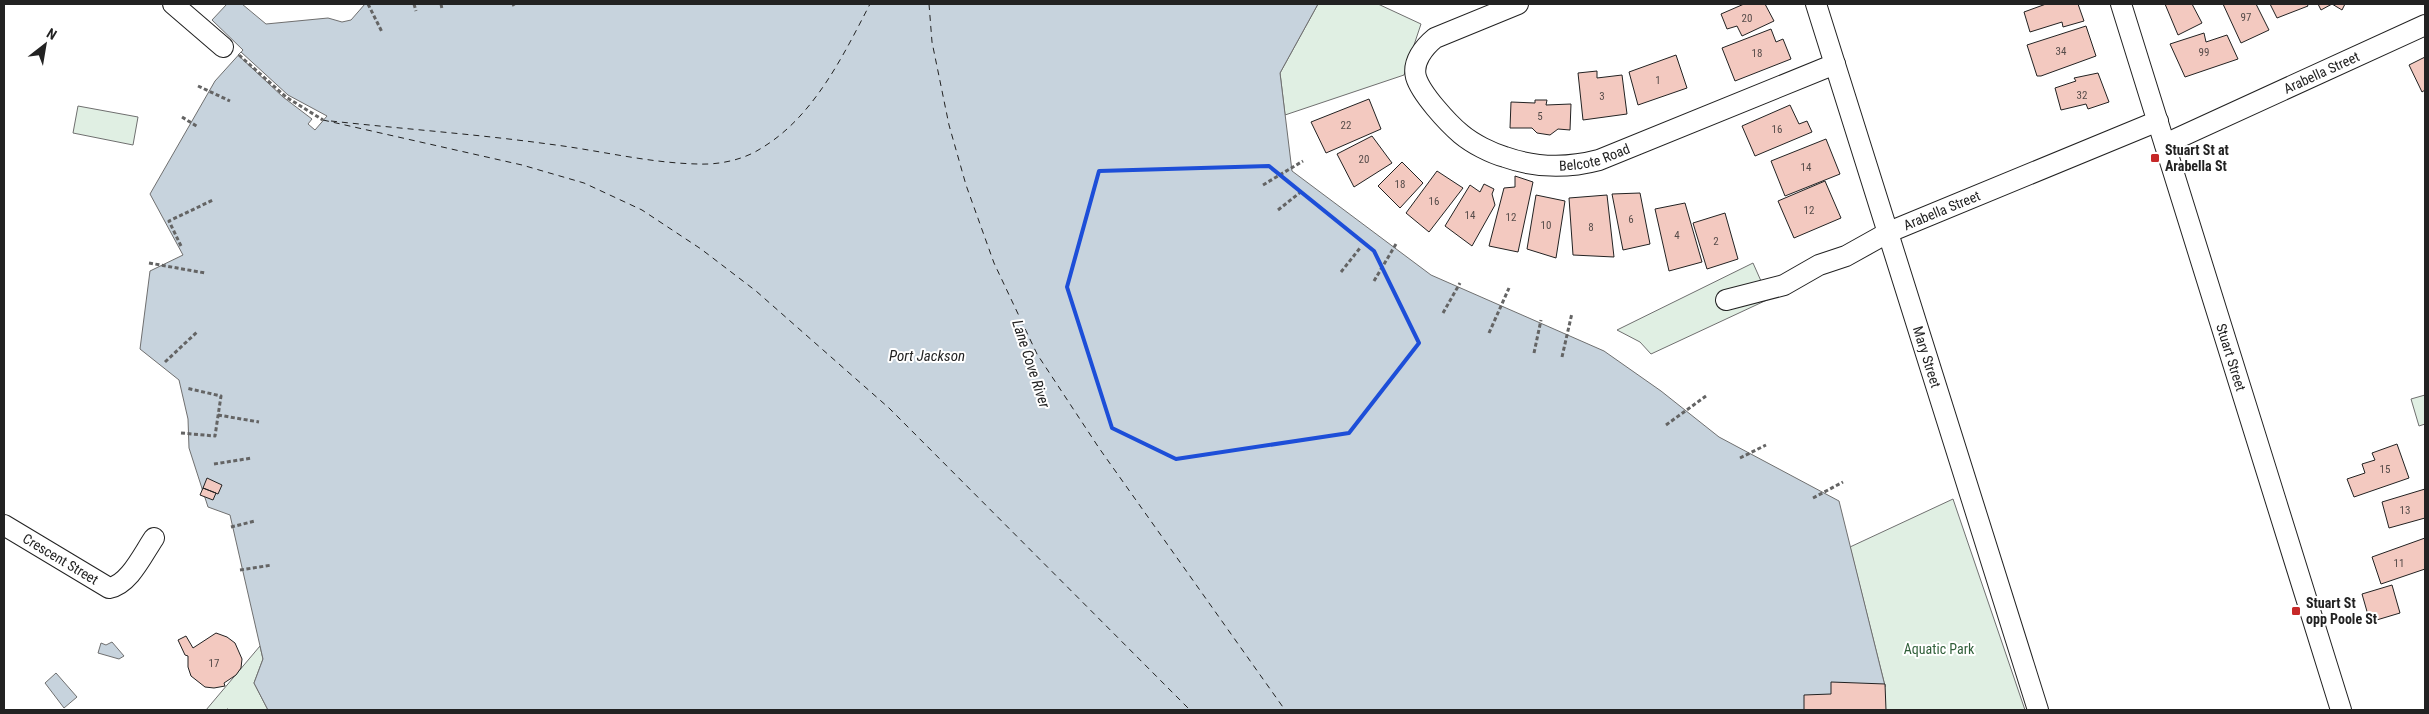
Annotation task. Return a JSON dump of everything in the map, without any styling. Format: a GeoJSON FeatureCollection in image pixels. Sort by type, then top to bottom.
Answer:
{"type":"FeatureCollection","features":[{"type":"Feature","properties":{"kind":"street"},"geometry":{"type":"LineString","coordinates":[[174,4],[224,47]]}},
{"type":"Feature","properties":{"kind":"street","name":"Belcote Road"},"geometry":{"type":"LineString","coordinates":[[1518,4],[1435,38],[1424,48],[1419,58],[1416,77],[1423,90],[1462,135],[1504,157],[1542,165],[1578,165],[1620,153],[1835,64]]}},
{"type":"Feature","properties":{"kind":"street","name":"Mary Street"},"geometry":{"type":"LineString","coordinates":[[1816,4],[2038,710]]}},
{"type":"Feature","properties":{"kind":"street","name":"Stuart Street"},"geometry":{"type":"LineString","coordinates":[[2121,4],[2341,710]]}},
{"type":"Feature","properties":{"kind":"street","name":"Arabella Street"},"geometry":{"type":"LineString","coordinates":[[2165,144],[2425,25]]}},
{"type":"Feature","properties":{"kind":"street","name":"Arabella Street"},"geometry":{"type":"LineString","coordinates":[[1726,300],[1784,285],[1819,265],[1846,256],[1889,232],[2158,121]]}},
{"type":"Feature","properties":{"kind":"street","name":"Crescent Street"},"geometry":{"type":"LineString","coordinates":[[4,525],[108,588],[116,587],[132,570],[154,538]]}},
{"type":"Feature","properties":{"kind":"path"},"geometry":{"type":"LineString","coordinates":[[368,4],[382,32]]}},
{"type":"Feature","properties":{"kind":"path"},"geometry":{"type":"LineString","coordinates":[[414,4],[416,11]]}},
{"type":"Feature","properties":{"kind":"path"},"geometry":{"type":"LineString","coordinates":[[441,4],[442,9]]}},
{"type":"Feature","properties":{"kind":"path"},"geometry":{"type":"LineString","coordinates":[[224,47],[235,51],[286,97],[323,120]]}},
{"type":"Feature","properties":{"kind":"path"},"geometry":{"type":"LineString","coordinates":[[198,86],[230,102]]}},
{"type":"Feature","properties":{"kind":"path"},"geometry":{"type":"LineString","coordinates":[[182,117],[198,127]]}},
{"type":"Feature","properties":{"kind":"path"},"geometry":{"type":"LineString","coordinates":[[1263,185],[1304,161]]}},
{"type":"Feature","properties":{"kind":"path"},"geometry":{"type":"LineString","coordinates":[[1278,210],[1302,191]]}},
{"type":"Feature","properties":{"kind":"path"},"geometry":{"type":"LineString","coordinates":[[181,246],[169,221],[213,200]]}},
{"type":"Feature","properties":{"kind":"path"},"geometry":{"type":"LineString","coordinates":[[1374,281],[1396,244]]}},
{"type":"Feature","properties":{"kind":"path"},"geometry":{"type":"LineString","coordinates":[[1341,272],[1360,248]]}},
{"type":"Feature","properties":{"kind":"path"},"geometry":{"type":"LineString","coordinates":[[149,264],[205,273]]}},
{"type":"Feature","properties":{"kind":"path"},"geometry":{"type":"LineString","coordinates":[[1443,313],[1460,283]]}},
{"type":"Feature","properties":{"kind":"path"},"geometry":{"type":"LineString","coordinates":[[1489,333],[1509,288]]}},
{"type":"Feature","properties":{"kind":"path"},"geometry":{"type":"LineString","coordinates":[[1562,357],[1572,313]]}},
{"type":"Feature","properties":{"kind":"path"},"geometry":{"type":"LineString","coordinates":[[1534,353],[1541,320]]}},
{"type":"Feature","properties":{"kind":"path"},"geometry":{"type":"LineString","coordinates":[[165,362],[197,332]]}},
{"type":"Feature","properties":{"kind":"path"},"geometry":{"type":"LineString","coordinates":[[181,433],[215,436],[221,396],[186,388]]}},
{"type":"Feature","properties":{"kind":"path"},"geometry":{"type":"LineString","coordinates":[[1666,425],[1706,396]]}},
{"type":"Feature","properties":{"kind":"path"},"geometry":{"type":"LineString","coordinates":[[218,415],[259,422]]}},
{"type":"Feature","properties":{"kind":"path"},"geometry":{"type":"LineString","coordinates":[[1740,458],[1766,445]]}},
{"type":"Feature","properties":{"kind":"path"},"geometry":{"type":"LineString","coordinates":[[214,464],[252,458]]}},
{"type":"Feature","properties":{"kind":"path"},"geometry":{"type":"LineString","coordinates":[[1814,498],[1843,482]]}},
{"type":"Feature","properties":{"kind":"path"},"geometry":{"type":"LineString","coordinates":[[231,527],[255,521]]}},
{"type":"Feature","properties":{"kind":"path"},"geometry":{"type":"LineString","coordinates":[[240,570],[272,565]]}},
{"type":"Feature","properties":{"kind":"highlighted area"},"geometry":{"type":"Polygon","coordinates":[[[1269,166],[1374,251],[1419,343],[1349,433],[1176,459],[1112,428],[1067,287],[1099,171],[1269,166]]]}},
{"type":"Feature","properties":{"kind":"green space"},"geometry":{"type":"Polygon","coordinates":[[[1318,4],[1378,4],[1421,24],[1404,75],[1285,115],[1280,73],[1318,4]]]}},
{"type":"Feature","properties":{"kind":"green space"},"geometry":{"type":"Polygon","coordinates":[[[78,106],[138,117],[133,145],[73,133],[78,106]]]}},
{"type":"Feature","properties":{"kind":"green space"},"geometry":{"type":"Polygon","coordinates":[[[1753,263],[1769,299],[1651,354],[1640,342],[1617,330],[1753,263]]]}},
{"type":"Feature","properties":{"kind":"green space"},"geometry":{"type":"Polygon","coordinates":[[[2425,395],[2425,424],[2419,426],[2411,399],[2425,395]]]}},
{"type":"Feature","properties":{"kind":"green space","name":"Aquatic Park"},"geometry":{"type":"Polygon","coordinates":[[[1953,499],[2025,710],[1877,710],[1885,686],[1850,547],[1953,499]]]}},
{"type":"Feature","properties":{"kind":"green space"},"geometry":{"type":"Polygon","coordinates":[[[260,646],[263,659],[254,683],[268,710],[206,710],[260,646]]]}},
{"type":"Feature","properties":{"kind":"water","name":"Port Jackson"},"geometry":{"type":"Polygon","coordinates":[[[227,4],[242,4],[266,24],[328,18],[342,22],[351,20],[365,4],[1318,4],[1280,73],[1292,171],[1431,275],[1604,351],[1661,391],[1719,437],[1839,501],[1885,686],[1877,710],[268,710],[254,683],[263,659],[230,515],[208,507],[189,448],[188,419],[179,380],[140,349],[150,271],[183,255],[150,194],[215,81],[243,50],[212,20],[227,4]]]}},
{"type":"Feature","properties":{"kind":"water"},"geometry":{"type":"Polygon","coordinates":[[[112,642],[124,656],[119,659],[98,653],[101,643],[106,645],[112,642]]]}},
{"type":"Feature","properties":{"kind":"water"},"geometry":{"type":"Polygon","coordinates":[[[56,673],[77,697],[64,708],[45,683],[56,673]]]}},
{"type":"Feature","properties":{"kind":"pier"},"geometry":{"type":"Polygon","coordinates":[[[241,52],[288,95],[327,116],[315,130],[308,124],[312,119],[283,97],[238,55],[241,52]]]}},
{"type":"Feature","properties":{"kind":"building"},"geometry":{"type":"Polygon","coordinates":[[[1744,4],[1765,4],[1774,21],[1742,36],[1737,26],[1727,29],[1721,14],[1744,4]]]}},
{"type":"Feature","properties":{"kind":"building"},"geometry":{"type":"Polygon","coordinates":[[[2046,4],[2078,4],[2084,21],[2063,27],[2062,22],[2030,32],[2024,12],[2046,4]]]}},
{"type":"Feature","properties":{"kind":"building"},"geometry":{"type":"Polygon","coordinates":[[[2165,4],[2192,4],[2202,23],[2178,35],[2165,4]]]}},
{"type":"Feature","properties":{"kind":"building"},"geometry":{"type":"Polygon","coordinates":[[[2223,4],[2256,4],[2269,30],[2241,43],[2223,4]]]}},
{"type":"Feature","properties":{"kind":"building"},"geometry":{"type":"Polygon","coordinates":[[[2270,4],[2307,4],[2308,6],[2277,18],[2270,4]]]}},
{"type":"Feature","properties":{"kind":"building"},"geometry":{"type":"Polygon","coordinates":[[[2318,4],[2332,4],[2321,10],[2318,4]]]}},
{"type":"Feature","properties":{"kind":"building"},"geometry":{"type":"Polygon","coordinates":[[[2332,4],[2345,4],[2342,10],[2332,4]]]}},
{"type":"Feature","properties":{"kind":"building"},"geometry":{"type":"Polygon","coordinates":[[[2086,26],[2096,56],[2037,76],[2027,45],[2086,26]]]}},
{"type":"Feature","properties":{"kind":"building"},"geometry":{"type":"Polygon","coordinates":[[[1771,29],[1776,42],[1783,39],[1791,59],[1735,81],[1722,48],[1771,29]]]}},
{"type":"Feature","properties":{"kind":"building"},"geometry":{"type":"Polygon","coordinates":[[[2204,33],[2206,42],[2227,35],[2238,59],[2185,77],[2170,44],[2204,33]]]}},
{"type":"Feature","properties":{"kind":"building"},"geometry":{"type":"Polygon","coordinates":[[[1676,55],[1687,88],[1638,105],[1629,72],[1676,55]]]}},
{"type":"Feature","properties":{"kind":"building"},"geometry":{"type":"Polygon","coordinates":[[[2425,57],[2425,90],[2422,92],[2409,65],[2425,57]]]}},
{"type":"Feature","properties":{"kind":"building"},"geometry":{"type":"Polygon","coordinates":[[[1597,71],[1597,78],[1622,75],[1627,114],[1583,120],[1578,73],[1597,71]]]}},
{"type":"Feature","properties":{"kind":"building"},"geometry":{"type":"Polygon","coordinates":[[[2098,73],[2109,102],[2088,109],[2086,104],[2061,110],[2055,88],[2076,81],[2074,78],[2098,73]]]}},
{"type":"Feature","properties":{"kind":"building"},"geometry":{"type":"Polygon","coordinates":[[[1369,99],[1381,129],[1326,153],[1311,122],[1369,99]]]}},
{"type":"Feature","properties":{"kind":"building"},"geometry":{"type":"Polygon","coordinates":[[[1535,100],[1547,100],[1546,105],[1571,104],[1570,130],[1558,129],[1550,135],[1537,133],[1532,128],[1510,128],[1511,102],[1535,103],[1535,100]]]}},
{"type":"Feature","properties":{"kind":"building"},"geometry":{"type":"Polygon","coordinates":[[[1790,105],[1799,124],[1807,121],[1812,132],[1755,156],[1742,126],[1790,105]]]}},
{"type":"Feature","properties":{"kind":"building"},"geometry":{"type":"Polygon","coordinates":[[[1372,136],[1392,163],[1354,187],[1337,154],[1372,136]]]}},
{"type":"Feature","properties":{"kind":"building"},"geometry":{"type":"Polygon","coordinates":[[[1826,139],[1840,174],[1785,196],[1771,161],[1826,139]]]}},
{"type":"Feature","properties":{"kind":"building"},"geometry":{"type":"Polygon","coordinates":[[[1402,162],[1423,183],[1400,208],[1378,186],[1402,162]]]}},
{"type":"Feature","properties":{"kind":"building"},"geometry":{"type":"Polygon","coordinates":[[[1437,171],[1463,188],[1429,232],[1406,213],[1437,171]]]}},
{"type":"Feature","properties":{"kind":"building"},"geometry":{"type":"Polygon","coordinates":[[[1515,176],[1533,182],[1518,252],[1489,246],[1504,188],[1515,187],[1515,176]]]}},
{"type":"Feature","properties":{"kind":"building"},"geometry":{"type":"Polygon","coordinates":[[[1825,181],[1841,218],[1794,238],[1778,201],[1825,181]]]}},
{"type":"Feature","properties":{"kind":"building"},"geometry":{"type":"Polygon","coordinates":[[[1484,184],[1494,189],[1492,194],[1495,205],[1472,246],[1445,226],[1470,185],[1480,192],[1484,184]]]}},
{"type":"Feature","properties":{"kind":"building"},"geometry":{"type":"Polygon","coordinates":[[[1640,193],[1650,244],[1623,250],[1612,194],[1640,193]]]}},
{"type":"Feature","properties":{"kind":"building"},"geometry":{"type":"Polygon","coordinates":[[[1536,195],[1565,201],[1556,258],[1527,249],[1536,195]]]}},
{"type":"Feature","properties":{"kind":"building"},"geometry":{"type":"Polygon","coordinates":[[[1607,195],[1614,257],[1573,255],[1569,198],[1607,195]]]}},
{"type":"Feature","properties":{"kind":"building"},"geometry":{"type":"Polygon","coordinates":[[[1685,203],[1702,262],[1669,271],[1655,209],[1685,203]]]}},
{"type":"Feature","properties":{"kind":"building"},"geometry":{"type":"Polygon","coordinates":[[[1725,213],[1738,259],[1707,269],[1693,223],[1725,213]]]}},
{"type":"Feature","properties":{"kind":"building"},"geometry":{"type":"Polygon","coordinates":[[[2397,444],[2409,478],[2354,497],[2347,479],[2365,473],[2362,464],[2375,460],[2372,453],[2397,444]]]}},
{"type":"Feature","properties":{"kind":"building"},"geometry":{"type":"Polygon","coordinates":[[[207,478],[222,485],[218,494],[203,488],[207,478]]]}},
{"type":"Feature","properties":{"kind":"building"},"geometry":{"type":"Polygon","coordinates":[[[203,488],[216,493],[213,500],[200,495],[203,488]]]}},
{"type":"Feature","properties":{"kind":"building"},"geometry":{"type":"Polygon","coordinates":[[[2425,489],[2425,518],[2389,528],[2382,502],[2425,489]]]}},
{"type":"Feature","properties":{"kind":"building"},"geometry":{"type":"Polygon","coordinates":[[[2425,538],[2425,569],[2381,584],[2372,557],[2425,538]]]}},
{"type":"Feature","properties":{"kind":"building"},"geometry":{"type":"Polygon","coordinates":[[[2392,585],[2400,613],[2370,622],[2362,594],[2392,585]]]}},
{"type":"Feature","properties":{"kind":"building"},"geometry":{"type":"Polygon","coordinates":[[[216,633],[227,637],[235,643],[242,659],[241,668],[236,675],[224,683],[225,686],[205,687],[191,676],[188,667],[188,656],[185,655],[178,640],[186,636],[193,648],[216,633]]]}},
{"type":"Feature","properties":{"kind":"building"},"geometry":{"type":"Polygon","coordinates":[[[1831,682],[1885,684],[1886,710],[1804,710],[1804,695],[1831,694],[1831,682]]]}},
{"type":"Feature","properties":{"kind":"ferry route"},"geometry":{"type":"LineString","coordinates":[[331,121],[521,140],[660,161],[706,164],[722,163],[753,153],[779,136],[796,121],[825,84],[870,4]]}},
{"type":"Feature","properties":{"kind":"ferry route"},"geometry":{"type":"LineString","coordinates":[[929,4],[932,42],[949,125],[966,185],[994,263],[1037,354],[1099,448],[1285,710]]}},
{"type":"Feature","properties":{"kind":"ferry route"},"geometry":{"type":"LineString","coordinates":[[323,120],[522,165],[584,183],[642,210],[701,249],[756,291],[889,408],[1190,710]]}},
{"type":"Feature","properties":{"kind":"place","name":"Stuart St at Arabella St"},"geometry":{"type":"Point","coordinates":[2155,158]}},
{"type":"Feature","properties":{"kind":"place","name":"Stuart St opp Poole St"},"geometry":{"type":"Point","coordinates":[2296,611]}},
{"type":"Feature","properties":{"kind":"water label","name":"Lane Cove River"},"geometry":{"type":"Point","coordinates":[1031,364]}}]}
